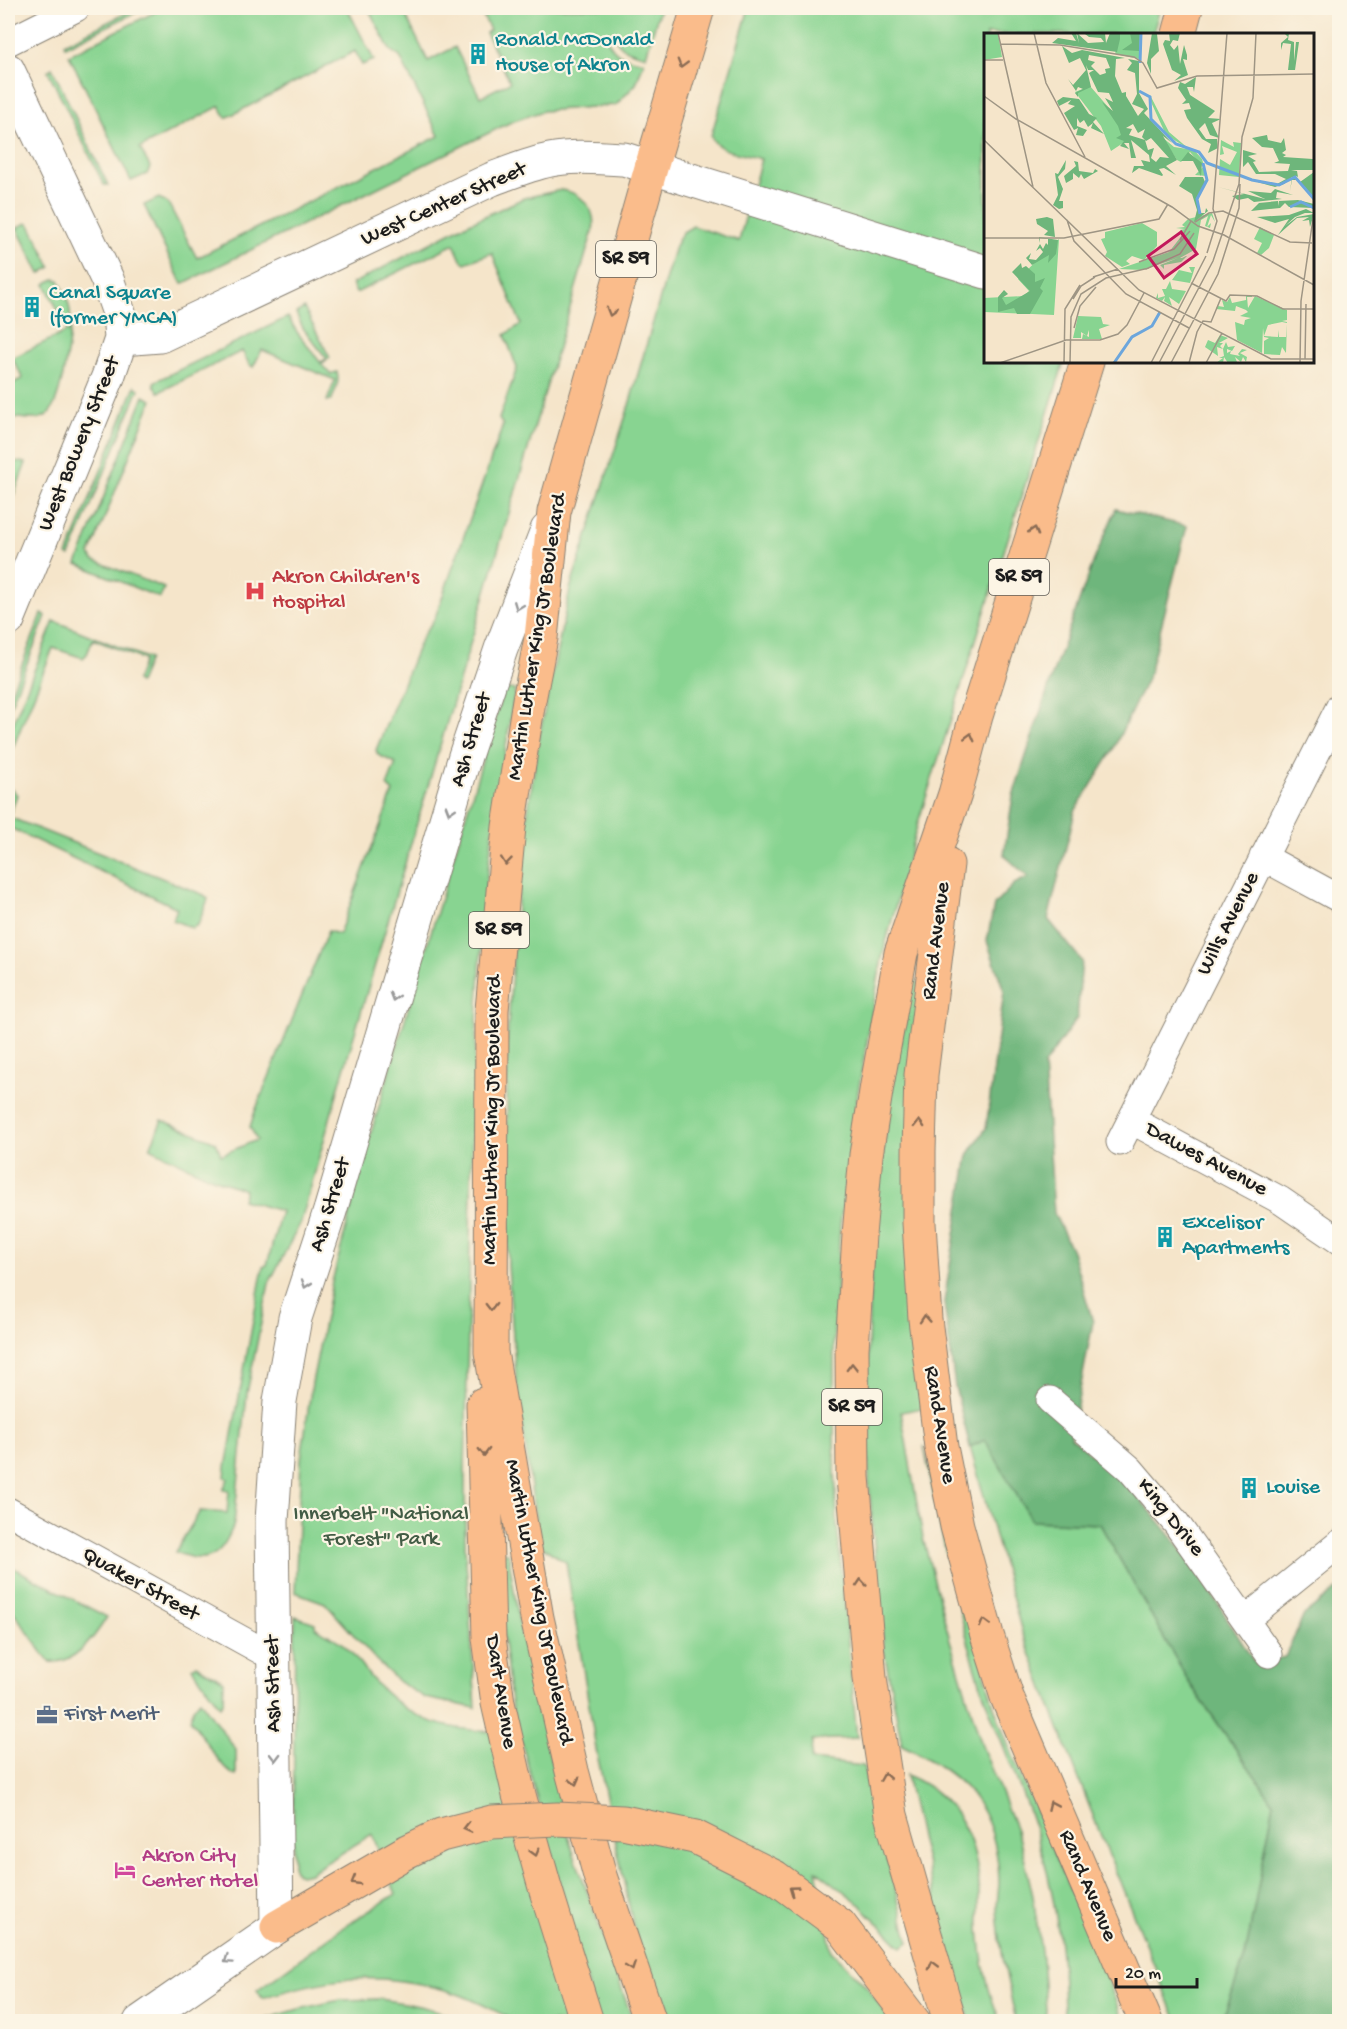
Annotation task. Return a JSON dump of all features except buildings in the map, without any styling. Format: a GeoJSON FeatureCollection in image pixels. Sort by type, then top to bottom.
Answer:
{"type":"FeatureCollection","features":[{"type":"Feature","properties":{"kind":"main road","name":"Martin Luther King Jr Boulevard"},"geometry":{"type":"LineString","coordinates":[[650,2022],[600,1876],[572,1771],[537,1618],[491,1352],[492,1010],[509,827],[529,700],[542,638],[554,512],[698,8]]}},
{"type":"Feature","properties":{"kind":"main road"},"geometry":{"type":"LineString","coordinates":[[1179,33],[1186,8]]}},
{"type":"Feature","properties":{"kind":"main road","name":"SR 59"},"geometry":{"type":"LineString","coordinates":[[950,2022],[891,1815],[870,1678],[853,1477],[852,1349],[866,1155],[901,953],[955,794],[976,716],[1087,363]]}},
{"type":"Feature","properties":{"kind":"main road","name":"Rand Avenue"},"geometry":{"type":"LineString","coordinates":[[955,794],[921,1075],[920,1108],[919,1223],[925,1319],[939,1436],[957,1526],[1007,1697],[1143,2019]]}},
{"type":"Feature","properties":{"kind":"main road","name":"Dart Avenue"},"geometry":{"type":"LineString","coordinates":[[491,1352],[483,1400],[489,1638],[498,1703],[519,1796],[586,2022]]}},
{"type":"Feature","properties":{"kind":"main road"},"geometry":{"type":"LineString","coordinates":[[277,1927],[406,1852],[441,1835],[492,1822],[557,1819],[623,1822],[695,1837],[775,1877],[840,1925],[914,2022]]}},
{"type":"Feature","properties":{"kind":"street"},"geometry":{"type":"LineString","coordinates":[[8,42],[76,8]]}},
{"type":"Feature","properties":{"kind":"street","name":"West Bowery Street"},"geometry":{"type":"LineString","coordinates":[[8,70],[108,279],[119,313],[121,339],[108,377],[8,620]]}},
{"type":"Feature","properties":{"kind":"street","name":"West Center Street"},"geometry":{"type":"LineString","coordinates":[[121,339],[160,336],[453,197],[522,168],[550,160],[578,157],[624,159],[984,272]]}},
{"type":"Feature","properties":{"kind":"street","name":"Ash Street"},"geometry":{"type":"LineString","coordinates":[[277,1927],[272,1521],[280,1401],[297,1308],[330,1211],[465,756],[501,649],[554,512]]}},
{"type":"Feature","properties":{"kind":"street","name":"Wills Avenue"},"geometry":{"type":"LineString","coordinates":[[1125,1131],[1340,706]]}},
{"type":"Feature","properties":{"kind":"street"},"geometry":{"type":"LineString","coordinates":[[1263,857],[1340,899]]}},
{"type":"Feature","properties":{"kind":"street","name":"Dawes Avenue"},"geometry":{"type":"LineString","coordinates":[[1125,1131],[1280,1200],[1340,1241]]}},
{"type":"Feature","properties":{"kind":"street","name":"King Drive"},"geometry":{"type":"LineString","coordinates":[[1050,1400],[1130,1469],[1176,1523],[1269,1654]]}},
{"type":"Feature","properties":{"kind":"street","name":"Quaker Street"},"geometry":{"type":"LineString","coordinates":[[8,1511],[273,1657]]}},
{"type":"Feature","properties":{"kind":"street"},"geometry":{"type":"LineString","coordinates":[[1245,1620],[1340,1544]]}},
{"type":"Feature","properties":{"kind":"street"},"geometry":{"type":"LineString","coordinates":[[140,2022],[277,1927]]}},
{"type":"Feature","properties":{"kind":"green space"},"geometry":{"type":"Polygon","coordinates":[[[136,8],[145,8],[65,47],[64,44],[136,8]]]}},
{"type":"Feature","properties":{"kind":"green space"},"geometry":{"type":"Polygon","coordinates":[[[163,8],[347,8],[374,60],[362,65],[355,51],[226,118],[220,106],[140,148],[150,167],[147,174],[131,181],[69,55],[163,8]]]}},
{"type":"Feature","properties":{"kind":"green space"},"geometry":{"type":"Polygon","coordinates":[[[368,8],[402,8],[428,61],[455,47],[480,97],[510,82],[486,33],[490,30],[479,8],[660,8],[646,56],[621,46],[612,32],[606,36],[612,48],[620,55],[644,62],[636,84],[616,105],[543,111],[511,122],[182,284],[144,205],[159,198],[168,203],[197,258],[439,136],[400,57],[390,50],[368,8]]]}},
{"type":"Feature","properties":{"kind":"green space"},"geometry":{"type":"Polygon","coordinates":[[[749,8],[1160,8],[1153,33],[984,33],[984,363],[1064,363],[917,826],[882,957],[858,1092],[840,1226],[834,1336],[834,1437],[837,1525],[857,1738],[812,1740],[811,1760],[863,1766],[909,1942],[902,1947],[856,1901],[816,1870],[832,1952],[868,1988],[891,2021],[666,2021],[639,1953],[596,1749],[566,1562],[539,1545],[516,1377],[508,1266],[507,1041],[525,830],[539,737],[570,589],[627,412],[675,246],[683,232],[693,226],[739,241],[761,159],[719,146],[711,136],[749,8]]]}},
{"type":"Feature","properties":{"kind":"green space"},"geometry":{"type":"Polygon","coordinates":[[[52,68],[108,185],[104,185],[48,71],[52,68]]]}},
{"type":"Feature","properties":{"kind":"green space"},"geometry":{"type":"Polygon","coordinates":[[[561,190],[575,194],[586,203],[594,222],[593,230],[340,1083],[301,1222],[269,1283],[247,1393],[234,1524],[219,1551],[205,1558],[187,1556],[175,1552],[200,1511],[227,1513],[229,1491],[223,1490],[228,1479],[225,1477],[226,1467],[263,1267],[267,1265],[281,1211],[242,1200],[245,1190],[212,1178],[150,1148],[162,1120],[216,1142],[221,1155],[257,1140],[250,1127],[254,1114],[328,931],[339,934],[393,792],[387,786],[396,763],[378,755],[376,750],[422,637],[435,618],[503,425],[499,419],[517,368],[505,335],[521,324],[492,253],[465,263],[461,260],[454,244],[356,293],[352,284],[461,227],[524,198],[561,190]]]}},
{"type":"Feature","properties":{"kind":"green space"},"geometry":{"type":"Polygon","coordinates":[[[26,223],[30,225],[51,267],[40,274],[17,228],[26,223]]]}},
{"type":"Feature","properties":{"kind":"green space"},"geometry":{"type":"Polygon","coordinates":[[[54,279],[59,280],[66,295],[70,320],[68,349],[57,396],[53,407],[44,417],[35,419],[8,417],[8,386],[23,378],[12,358],[68,331],[45,284],[54,279]]]}},
{"type":"Feature","properties":{"kind":"green space"},"geometry":{"type":"Polygon","coordinates":[[[304,308],[330,358],[321,364],[330,374],[337,372],[337,383],[331,401],[327,401],[335,380],[262,350],[253,367],[242,351],[159,392],[154,386],[154,382],[288,317],[320,362],[327,359],[303,328],[296,313],[304,308]]]}},
{"type":"Feature","properties":{"kind":"green space"},"geometry":{"type":"Polygon","coordinates":[[[135,386],[139,389],[70,556],[67,555],[135,386]]]}},
{"type":"Feature","properties":{"kind":"green space"},"geometry":{"type":"Polygon","coordinates":[[[144,396],[152,400],[90,554],[93,560],[164,588],[160,598],[77,564],[144,396]]]}},
{"type":"Feature","properties":{"kind":"green space"},"geometry":{"type":"Polygon","coordinates":[[[8,460],[26,463],[8,510],[8,460]]]}},
{"type":"Feature","properties":{"kind":"green space"},"geometry":{"type":"Polygon","coordinates":[[[1116,509],[1187,526],[1148,677],[1112,752],[1075,811],[1048,919],[1082,961],[1077,1018],[1044,1065],[1054,1213],[1072,1251],[1093,1322],[1071,1437],[1125,1485],[1174,1539],[1255,1663],[1285,1657],[1304,1615],[1339,1588],[1339,2021],[1222,2021],[1245,1957],[1274,1803],[1190,1684],[1100,1524],[1032,1521],[985,1440],[970,1447],[955,1387],[944,1302],[968,1155],[986,1128],[1004,991],[987,941],[994,905],[1014,884],[1028,877],[1004,855],[1013,796],[1054,670],[1094,560],[1116,509]]]}},
{"type":"Feature","properties":{"kind":"green space"},"geometry":{"type":"Polygon","coordinates":[[[42,614],[46,616],[8,711],[8,700],[42,614]]]}},
{"type":"Feature","properties":{"kind":"green space"},"geometry":{"type":"Polygon","coordinates":[[[54,621],[149,659],[139,683],[136,681],[144,660],[93,639],[83,658],[53,648],[8,760],[8,736],[54,621]]]}},
{"type":"Feature","properties":{"kind":"green space","name":"Innerbelt \"National Forest\" Park"},"geometry":{"type":"Polygon","coordinates":[[[504,688],[515,690],[496,806],[484,901],[473,1090],[465,1547],[476,1708],[425,1698],[399,1682],[325,1603],[295,1592],[301,1459],[312,1383],[332,1282],[371,1133],[504,688]]]}},
{"type":"Feature","properties":{"kind":"green space"},"geometry":{"type":"Polygon","coordinates":[[[8,787],[17,795],[9,817],[204,895],[208,899],[198,925],[192,928],[173,920],[177,908],[8,827],[8,787]]]}},
{"type":"Feature","properties":{"kind":"green space"},"geometry":{"type":"Polygon","coordinates":[[[912,981],[919,982],[923,1408],[901,1412],[923,1538],[950,1640],[982,1746],[1020,1840],[1033,1896],[1042,1958],[1045,2021],[1016,2021],[1000,1936],[997,1908],[999,1881],[997,1855],[992,1833],[984,1814],[960,1782],[943,1769],[902,1745],[884,1651],[869,1486],[867,1407],[869,1307],[878,1195],[890,1097],[912,981]]]}},
{"type":"Feature","properties":{"kind":"green space"},"geometry":{"type":"Polygon","coordinates":[[[985,1439],[1032,1521],[1100,1524],[1190,1684],[1274,1803],[1245,1957],[1222,2021],[1177,2021],[1097,1826],[1022,1632],[970,1447],[985,1439]]]}},
{"type":"Feature","properties":{"kind":"green space"},"geometry":{"type":"Polygon","coordinates":[[[924,1446],[994,1707],[1102,1965],[1123,2021],[1064,2021],[1058,1926],[1049,1879],[1030,1815],[988,1707],[964,1629],[924,1446]]]}},
{"type":"Feature","properties":{"kind":"green space"},"geometry":{"type":"Polygon","coordinates":[[[494,1552],[508,1553],[519,1622],[570,1843],[633,2021],[597,2021],[511,1703],[494,1552]]]}},
{"type":"Feature","properties":{"kind":"green space"},"geometry":{"type":"Polygon","coordinates":[[[8,1565],[107,1617],[97,1633],[76,1654],[58,1662],[49,1662],[8,1604],[8,1565]]]}},
{"type":"Feature","properties":{"kind":"green space"},"geometry":{"type":"Polygon","coordinates":[[[295,1616],[315,1623],[315,1627],[343,1644],[386,1693],[413,1713],[442,1725],[495,1732],[578,2021],[535,2023],[514,2020],[448,1991],[414,1983],[370,1978],[329,1982],[262,1998],[257,1990],[345,1926],[396,1894],[372,1834],[310,1873],[300,1875],[296,1873],[293,1866],[295,1616]]]}},
{"type":"Feature","properties":{"kind":"green space"},"geometry":{"type":"Polygon","coordinates":[[[196,1665],[224,1681],[223,1703],[220,1706],[192,1668],[196,1665]]]}},
{"type":"Feature","properties":{"kind":"green space"},"geometry":{"type":"Polygon","coordinates":[[[200,1700],[236,1750],[236,1776],[224,1767],[190,1719],[194,1707],[200,1700]]]}},
{"type":"Feature","properties":{"kind":"green space"},"geometry":{"type":"Polygon","coordinates":[[[906,1775],[935,1791],[946,1802],[956,1813],[970,1841],[978,1873],[981,1952],[992,1999],[1000,2021],[970,2021],[935,1899],[906,1775]]]}},
{"type":"Feature","properties":{"kind":"green space"},"geometry":{"type":"Polygon","coordinates":[[[380,1999],[433,2010],[464,2021],[259,2021],[340,2000],[380,1999]]]}},
{"type":"Feature","properties":{"kind":"place","name":"Ronald McDonald House of Akron"},"geometry":{"type":"Point","coordinates":[478,54]}},
{"type":"Feature","properties":{"kind":"place","name":"Canal Square (former YMCA)"},"geometry":{"type":"Point","coordinates":[32,307]}},
{"type":"Feature","properties":{"kind":"place","name":"Akron Children's Hospital"},"geometry":{"type":"Point","coordinates":[255,591]}},
{"type":"Feature","properties":{"kind":"place","name":"Excelisor Apartments"},"geometry":{"type":"Point","coordinates":[1165,1237]}},
{"type":"Feature","properties":{"kind":"place","name":"Louise"},"geometry":{"type":"Point","coordinates":[1249,1488]}},
{"type":"Feature","properties":{"kind":"place","name":"First Merit"},"geometry":{"type":"Point","coordinates":[47,1715]}},
{"type":"Feature","properties":{"kind":"place","name":"Akron City Center Hotel"},"geometry":{"type":"Point","coordinates":[125,1870]}}]}
